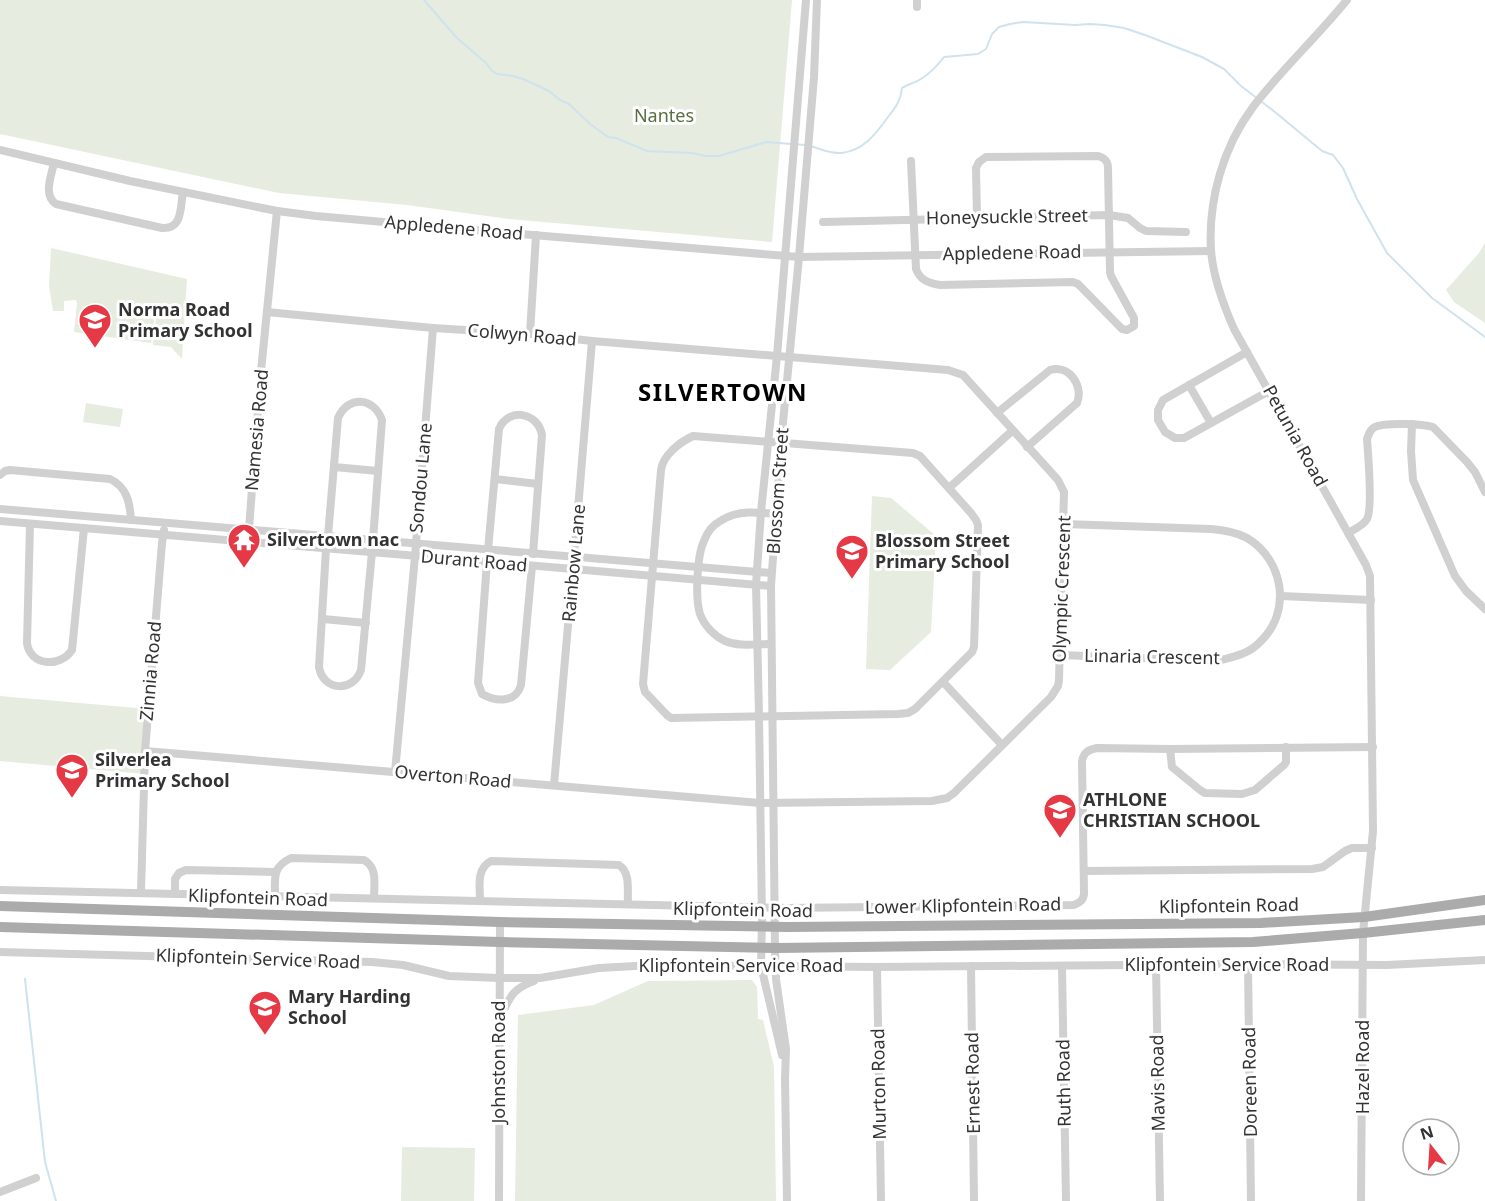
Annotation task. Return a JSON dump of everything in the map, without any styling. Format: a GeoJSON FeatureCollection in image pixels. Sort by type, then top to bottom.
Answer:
{"type":"FeatureCollection","features":[{"type":"Feature","properties":{"kind":"main road","name":"Klipfontein Road"},"geometry":{"type":"LineString","coordinates":[[0,906],[500,922],[775,927],[1261,923],[1364,917],[1485,900]]}},
{"type":"Feature","properties":{"kind":"main road","name":"Klipfontein Road"},"geometry":{"type":"LineString","coordinates":[[0,927],[775,948],[1253,942],[1485,920]]}},
{"type":"Feature","properties":{"kind":"street","name":"Blossom Street"},"geometry":{"type":"LineString","coordinates":[[785,1079],[778,1034],[761,966],[756,572],[777,356],[806,0]]}},
{"type":"Feature","properties":{"kind":"street","name":"Blossom Street"},"geometry":{"type":"LineString","coordinates":[[785,1079],[786,1049],[776,978],[775,948],[771,573],[814,77],[817,0]]}},
{"type":"Feature","properties":{"kind":"street","name":"Petunia Road"},"geometry":{"type":"LineString","coordinates":[[1347,0],[1253,107],[1234,138],[1221,170],[1214,201],[1211,251],[1221,297],[1234,329],[1366,565],[1370,576],[1372,848],[1363,933]]}},
{"type":"Feature","properties":{"kind":"street"},"geometry":{"type":"LineString","coordinates":[[799,76],[814,77]]}},
{"type":"Feature","properties":{"kind":"street","name":"Appledene Road"},"geometry":{"type":"LineString","coordinates":[[0,150],[276,211],[785,256],[1211,251]]}},
{"type":"Feature","properties":{"kind":"street"},"geometry":{"type":"LineString","coordinates":[[977,218],[976,168],[979,162],[986,157],[1098,156],[1108,163],[1109,252]]}},
{"type":"Feature","properties":{"kind":"street"},"geometry":{"type":"LineString","coordinates":[[911,161],[914,254]]}},
{"type":"Feature","properties":{"kind":"street"},"geometry":{"type":"LineString","coordinates":[[54,163],[48,193],[50,200],[56,204],[162,228],[169,228],[176,224],[183,192]]}},
{"type":"Feature","properties":{"kind":"street","name":"Namesia Road"},"geometry":{"type":"LineString","coordinates":[[248,542],[276,211]]}},
{"type":"Feature","properties":{"kind":"street","name":"Honeysuckle Street"},"geometry":{"type":"LineString","coordinates":[[823,222],[1109,215],[1128,218],[1146,231],[1186,232]]}},
{"type":"Feature","properties":{"kind":"street"},"geometry":{"type":"LineString","coordinates":[[530,334],[536,235]]}},
{"type":"Feature","properties":{"kind":"street","name":"Appledene Road"},"geometry":{"type":"LineString","coordinates":[[914,254],[918,275],[923,280],[940,285],[1073,282],[1082,288],[1118,325],[1127,330],[1134,326],[1134,318],[1111,276],[1109,252]]}},
{"type":"Feature","properties":{"kind":"street","name":"Colwyn Road"},"geometry":{"type":"LineString","coordinates":[[267,312],[789,358]]}},
{"type":"Feature","properties":{"kind":"street","name":"Sondou Lane"},"geometry":{"type":"LineString","coordinates":[[395,772],[433,328]]}},
{"type":"Feature","properties":{"kind":"street","name":"Rainbow Lane"},"geometry":{"type":"LineString","coordinates":[[554,785],[591,341]]}},
{"type":"Feature","properties":{"kind":"street"},"geometry":{"type":"LineString","coordinates":[[1247,352],[1163,400],[1158,410],[1158,420],[1165,432],[1175,438],[1184,438],[1269,391]]}},
{"type":"Feature","properties":{"kind":"street","name":"Olympic Crescent"},"geometry":{"type":"LineString","coordinates":[[760,803],[939,800],[954,793],[1051,697],[1059,680],[1065,503],[1062,486],[963,375],[957,372],[789,358]]}},
{"type":"Feature","properties":{"kind":"street"},"geometry":{"type":"LineString","coordinates":[[997,413],[1055,368],[1064,369],[1078,384],[1077,403],[1027,447]]}},
{"type":"Feature","properties":{"kind":"street"},"geometry":{"type":"LineString","coordinates":[[1190,385],[1211,423]]}},
{"type":"Feature","properties":{"kind":"street"},"geometry":{"type":"LineString","coordinates":[[328,536],[338,418],[347,406],[354,402],[366,402],[379,412],[382,420],[373,540]]}},
{"type":"Feature","properties":{"kind":"street"},"geometry":{"type":"LineString","coordinates":[[488,550],[499,429],[502,422],[509,417],[529,416],[541,428],[542,435],[533,554]]}},
{"type":"Feature","properties":{"kind":"street"},"geometry":{"type":"LineString","coordinates":[[1348,533],[1365,522],[1368,516],[1367,439],[1370,430],[1380,425],[1412,424],[1432,427],[1475,472],[1485,492]]}},
{"type":"Feature","properties":{"kind":"street"},"geometry":{"type":"LineString","coordinates":[[1412,424],[1413,480],[1455,576],[1466,591],[1485,609]]}},
{"type":"Feature","properties":{"kind":"street"},"geometry":{"type":"LineString","coordinates":[[949,488],[1012,431]]}},
{"type":"Feature","properties":{"kind":"street"},"geometry":{"type":"LineString","coordinates":[[693,436],[768,442],[914,453],[926,462],[976,520],[978,530],[974,647],[968,657],[915,709],[908,713],[671,718],[645,692],[643,684],[662,464],[665,458],[693,436]]}},
{"type":"Feature","properties":{"kind":"street"},"geometry":{"type":"LineString","coordinates":[[334,467],[378,471]]}},
{"type":"Feature","properties":{"kind":"street"},"geometry":{"type":"LineString","coordinates":[[0,475],[10,470],[113,479],[128,497],[131,520]]}},
{"type":"Feature","properties":{"kind":"street"},"geometry":{"type":"LineString","coordinates":[[495,479],[538,484]]}},
{"type":"Feature","properties":{"kind":"street","name":"Durant Road"},"geometry":{"type":"LineString","coordinates":[[0,509],[771,573]]}},
{"type":"Feature","properties":{"kind":"street"},"geometry":{"type":"LineString","coordinates":[[771,644],[733,644],[722,640],[713,633],[701,616],[697,603],[702,546],[704,538],[711,529],[720,520],[741,512],[776,514]]}},
{"type":"Feature","properties":{"kind":"street"},"geometry":{"type":"LineString","coordinates":[[57,526],[58,514]]}},
{"type":"Feature","properties":{"kind":"street","name":"Durant Road"},"geometry":{"type":"LineString","coordinates":[[0,521],[771,586]]}},
{"type":"Feature","properties":{"kind":"street","name":"Zinnia Road"},"geometry":{"type":"LineString","coordinates":[[141,892],[146,751],[165,523]]}},
{"type":"Feature","properties":{"kind":"street"},"geometry":{"type":"LineString","coordinates":[[30,524],[28,650],[39,660],[50,662],[63,659],[72,650],[84,528]]}},
{"type":"Feature","properties":{"kind":"street"},"geometry":{"type":"LineString","coordinates":[[1064,524],[1232,532],[1248,539],[1266,555],[1276,571],[1281,596],[1371,600]]}},
{"type":"Feature","properties":{"kind":"street"},"geometry":{"type":"LineString","coordinates":[[326,549],[318,667],[323,680],[332,685],[345,686],[351,684],[361,670],[372,552]]}},
{"type":"Feature","properties":{"kind":"street"},"geometry":{"type":"LineString","coordinates":[[487,562],[478,682],[482,694],[493,699],[507,699],[519,692],[532,566]]}},
{"type":"Feature","properties":{"kind":"street","name":"Linaria Crescent"},"geometry":{"type":"LineString","coordinates":[[1060,655],[1218,661],[1237,657],[1261,642],[1269,631],[1280,607],[1281,596]]}},
{"type":"Feature","properties":{"kind":"street"},"geometry":{"type":"LineString","coordinates":[[323,619],[366,623]]}},
{"type":"Feature","properties":{"kind":"street"},"geometry":{"type":"LineString","coordinates":[[943,682],[1002,745]]}},
{"type":"Feature","properties":{"kind":"street"},"geometry":{"type":"LineString","coordinates":[[1170,749],[1172,766],[1200,790],[1212,794],[1242,794],[1255,790],[1284,765],[1286,747]]}},
{"type":"Feature","properties":{"kind":"street"},"geometry":{"type":"LineString","coordinates":[[1372,747],[1097,748],[1084,754],[1082,761],[1084,871],[1312,869],[1323,867],[1344,851],[1352,848],[1372,848]]}},
{"type":"Feature","properties":{"kind":"street","name":"Overton Road"},"geometry":{"type":"LineString","coordinates":[[146,751],[760,803]]}},
{"type":"Feature","properties":{"kind":"street"},"geometry":{"type":"LineString","coordinates":[[275,896],[275,872],[283,862],[291,858],[364,860],[371,864],[374,871],[374,898]]}},
{"type":"Feature","properties":{"kind":"street"},"geometry":{"type":"LineString","coordinates":[[480,901],[480,873],[484,865],[491,861],[619,865],[627,874],[628,904]]}},
{"type":"Feature","properties":{"kind":"street"},"geometry":{"type":"LineString","coordinates":[[175,894],[175,879],[179,873],[186,870],[275,872]]}},
{"type":"Feature","properties":{"kind":"street","name":"Lower Klipfontein Road"},"geometry":{"type":"LineString","coordinates":[[0,890],[785,908],[1074,904],[1083,898],[1084,871]]}},
{"type":"Feature","properties":{"kind":"street","name":"Johnston Road"},"geometry":{"type":"LineString","coordinates":[[499,1201],[500,922]]}},
{"type":"Feature","properties":{"kind":"street","name":"Hazel Road"},"geometry":{"type":"LineString","coordinates":[[1361,1201],[1363,933]]}},
{"type":"Feature","properties":{"kind":"street","name":"Klipfontein Service Road"},"geometry":{"type":"LineString","coordinates":[[0,952],[372,962],[403,965],[449,976],[499,978],[540,978],[599,968],[654,965],[877,967],[1387,965],[1485,960]]}},
{"type":"Feature","properties":{"kind":"street","name":"Doreen Road"},"geometry":{"type":"LineString","coordinates":[[1248,964],[1251,1201]]}},
{"type":"Feature","properties":{"kind":"street","name":"Mavis Road"},"geometry":{"type":"LineString","coordinates":[[1156,965],[1160,1201]]}},
{"type":"Feature","properties":{"kind":"street","name":"Ernest Road"},"geometry":{"type":"LineString","coordinates":[[971,966],[974,1201]]}},
{"type":"Feature","properties":{"kind":"street","name":"Ruth Road"},"geometry":{"type":"LineString","coordinates":[[1062,966],[1066,1201]]}},
{"type":"Feature","properties":{"kind":"street","name":"Murton Road"},"geometry":{"type":"LineString","coordinates":[[877,967],[881,1201]]}},
{"type":"Feature","properties":{"kind":"street"},"geometry":{"type":"LineString","coordinates":[[499,1021],[516,990],[540,978]]}},
{"type":"Feature","properties":{"kind":"street"},"geometry":{"type":"LineString","coordinates":[[785,1079],[788,1201]]}},
{"type":"Feature","properties":{"kind":"street"},"geometry":{"type":"LineString","coordinates":[[0,1192],[36,1178]]}},
{"type":"Feature","properties":{"kind":"green space","name":"Nantes"},"geometry":{"type":"Polygon","coordinates":[[[0,0],[792,0],[772,242],[509,219],[407,205],[279,193],[0,134],[0,0]]]}},
{"type":"Feature","properties":{"kind":"green space"},"geometry":{"type":"Polygon","coordinates":[[[1485,243],[1485,323],[1454,302],[1446,290],[1485,243]]]}},
{"type":"Feature","properties":{"kind":"green space"},"geometry":{"type":"Polygon","coordinates":[[[51,248],[187,279],[182,358],[171,347],[153,345],[157,309],[175,311],[176,309],[156,307],[151,343],[74,332],[76,300],[64,301],[64,311],[53,311],[49,286],[51,248]]]}},
{"type":"Feature","properties":{"kind":"green space"},"geometry":{"type":"Polygon","coordinates":[[[86,403],[123,409],[120,427],[83,422],[86,403]]]}},
{"type":"Feature","properties":{"kind":"green space"},"geometry":{"type":"Polygon","coordinates":[[[872,496],[891,498],[936,536],[931,632],[890,670],[866,669],[872,496]]]}},
{"type":"Feature","properties":{"kind":"green space"},"geometry":{"type":"Polygon","coordinates":[[[0,696],[148,709],[145,774],[0,761],[0,696]]]}},
{"type":"Feature","properties":{"kind":"green space"},"geometry":{"type":"Polygon","coordinates":[[[752,980],[757,987],[758,1019],[763,1020],[774,1067],[776,1201],[515,1201],[518,1015],[594,1005],[648,981],[752,980]]]}},
{"type":"Feature","properties":{"kind":"green space"},"geometry":{"type":"Polygon","coordinates":[[[402,1147],[475,1148],[474,1201],[401,1201],[402,1147]]]}},
{"type":"Feature","properties":{"kind":"waterway"},"geometry":{"type":"LineString","coordinates":[[424,0],[457,38],[492,71],[523,79],[549,91],[569,104],[608,137],[647,151],[692,153],[705,156],[719,156],[766,142],[805,145]]}},
{"type":"Feature","properties":{"kind":"waterway"},"geometry":{"type":"LineString","coordinates":[[810,146],[842,153],[863,145],[874,135],[893,110],[902,88],[924,77],[944,57],[978,54],[986,49],[992,34],[999,27],[1023,22],[1090,24],[1124,28],[1202,57],[1224,69],[1241,86],[1322,151],[1333,155],[1343,168],[1357,199],[1387,253],[1432,298],[1485,337]]}},
{"type":"Feature","properties":{"kind":"waterway"},"geometry":{"type":"LineString","coordinates":[[25,979],[45,1162],[56,1201]]}},
{"type":"Feature","properties":{"kind":"place","name":"Norma Road Primary School"},"geometry":{"type":"Point","coordinates":[95,349]}},
{"type":"Feature","properties":{"kind":"place","name":"Silvertown nac"},"geometry":{"type":"Point","coordinates":[244,569]}},
{"type":"Feature","properties":{"kind":"place","name":"Blossom Street Primary School"},"geometry":{"type":"Point","coordinates":[852,580]}},
{"type":"Feature","properties":{"kind":"place","name":"Silverlea Primary School"},"geometry":{"type":"Point","coordinates":[72,799]}},
{"type":"Feature","properties":{"kind":"place","name":"ATHLONE CHRISTIAN SCHOOL"},"geometry":{"type":"Point","coordinates":[1060,839]}},
{"type":"Feature","properties":{"kind":"place","name":"Mary Harding School"},"geometry":{"type":"Point","coordinates":[265,1036]}},
{"type":"Feature","properties":{"kind":"district","name":"SILVERTOWN"},"geometry":{"type":"Point","coordinates":[723,393]}}]}
